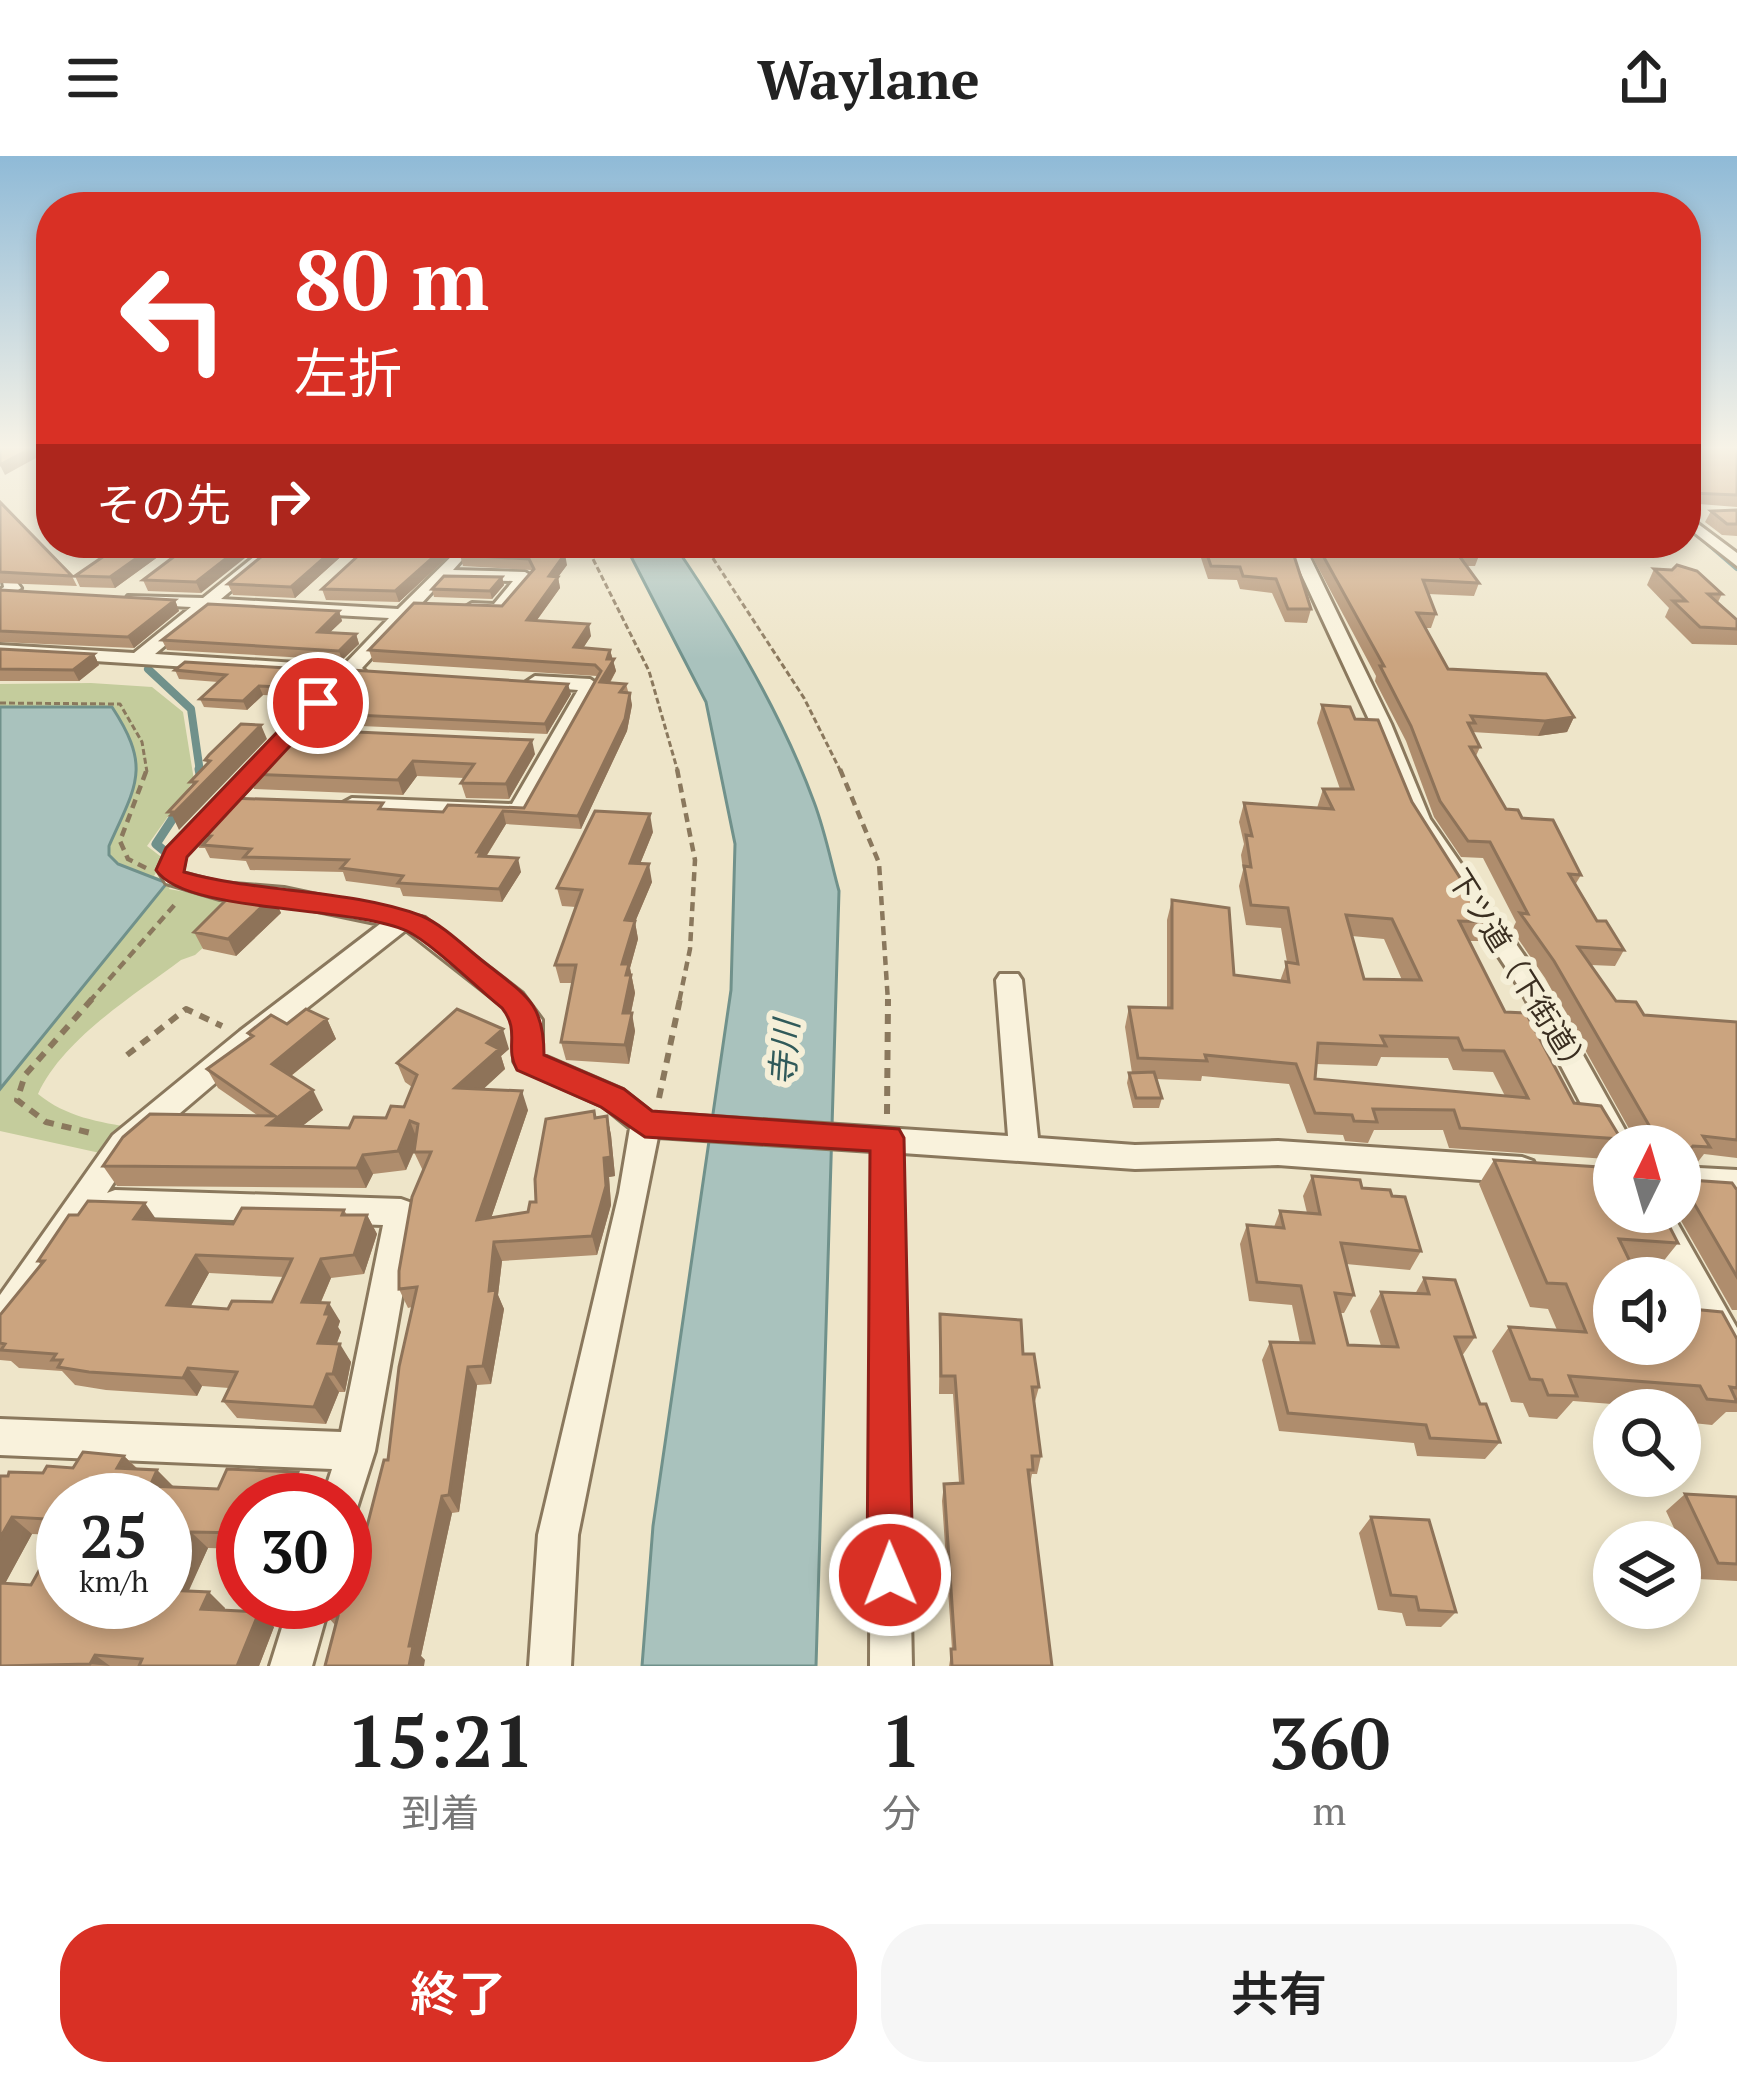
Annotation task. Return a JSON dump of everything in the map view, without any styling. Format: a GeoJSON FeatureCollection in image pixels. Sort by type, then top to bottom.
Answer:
{"type":"FeatureCollection","features":[{"type":"Feature","properties":{"kind":"street"},"geometry":{"type":"LineString","coordinates":[[1701,523],[1737,561]]}},
{"type":"Feature","properties":{"kind":"street"},"geometry":{"type":"LineString","coordinates":[[139,658],[261,558]]}},
{"type":"Feature","properties":{"kind":"street"},"geometry":{"type":"LineString","coordinates":[[455,558],[358,673],[237,800],[169,862],[170,873],[192,884],[284,896],[416,924],[513,1000],[529,1020],[528,1061],[613,1098],[662,1126],[1135,1157],[1278,1153],[1547,1172]]}},
{"type":"Feature","properties":{"kind":"street","name":"下ツ道（下街道）"},"geometry":{"type":"LineString","coordinates":[[1302,558],[1381,724],[1419,819],[1532,986],[1608,1125]]}},
{"type":"Feature","properties":{"kind":"street"},"geometry":{"type":"LineString","coordinates":[[0,571],[13,588],[2,594]]}},
{"type":"Feature","properties":{"kind":"street"},"geometry":{"type":"LineString","coordinates":[[440,574],[525,577],[499,609],[454,607]]}},
{"type":"Feature","properties":{"kind":"street"},"geometry":{"type":"LineString","coordinates":[[138,584],[120,598],[301,609],[413,608]]}},
{"type":"Feature","properties":{"kind":"street"},"geometry":{"type":"LineString","coordinates":[[2,594],[30,593]]}},
{"type":"Feature","properties":{"kind":"street"},"geometry":{"type":"LineString","coordinates":[[301,609],[315,596]]}},
{"type":"Feature","properties":{"kind":"street"},"geometry":{"type":"LineString","coordinates":[[0,650],[358,673]]}},
{"type":"Feature","properties":{"kind":"street"},"geometry":{"type":"LineString","coordinates":[[339,804],[519,811],[545,745],[590,685],[524,681]]}},
{"type":"Feature","properties":{"kind":"street"},"geometry":{"type":"LineString","coordinates":[[0,1323],[123,1144],[401,921]]}},
{"type":"Feature","properties":{"kind":"street"},"geometry":{"type":"LineString","coordinates":[[1009,980],[1024,1149]]}},
{"type":"Feature","properties":{"kind":"street"},"geometry":{"type":"LineString","coordinates":[[550,1666],[558,1535],[634,1193],[662,1126]]}},
{"type":"Feature","properties":{"kind":"street"},"geometry":{"type":"LineString","coordinates":[[878,1137],[891,1666]]}},
{"type":"Feature","properties":{"kind":"street"},"geometry":{"type":"LineString","coordinates":[[1701,1181],[1737,1183]]}},
{"type":"Feature","properties":{"kind":"street"},"geometry":{"type":"LineString","coordinates":[[83,1202],[400,1213],[349,1473]]}},
{"type":"Feature","properties":{"kind":"street"},"geometry":{"type":"LineString","coordinates":[[1666,1233],[1737,1362]]}},
{"type":"Feature","properties":{"kind":"street"},"geometry":{"type":"LineString","coordinates":[[0,1437],[356,1451]]}},
{"type":"Feature","properties":{"kind":"street"},"geometry":{"type":"LineString","coordinates":[[291,1666],[302,1629]]}},
{"type":"Feature","properties":{"kind":"path"},"geometry":{"type":"LineString","coordinates":[[593,558],[649,670],[672,741],[695,860],[691,949],[658,1101],[662,1126]]}},
{"type":"Feature","properties":{"kind":"path"},"geometry":{"type":"LineString","coordinates":[[714,558],[804,698],[835,756],[879,863],[888,973],[878,1137]]}},
{"type":"Feature","properties":{"kind":"path"},"geometry":{"type":"LineString","coordinates":[[0,703],[120,704],[143,736],[148,779],[120,842],[122,852],[134,865],[170,873]]}},
{"type":"Feature","properties":{"kind":"path"},"geometry":{"type":"LineString","coordinates":[[123,1144],[46,1121],[17,1100],[26,1076],[192,884]]}},
{"type":"Feature","properties":{"kind":"path"},"geometry":{"type":"LineString","coordinates":[[128,1054],[186,1009],[250,1038]]}},
{"type":"Feature","properties":{"kind":"green space"},"geometry":{"type":"Polygon","coordinates":[[[0,684],[152,687],[183,712],[194,780],[147,846],[164,859],[154,876],[172,883],[169,889],[251,904],[195,955],[181,960],[101,1020],[49,1074],[38,1094],[49,1102],[83,1117],[134,1128],[100,1153],[0,1131],[0,684]]]}},
{"type":"Feature","properties":{"kind":"water","name":"寺川"},"geometry":{"type":"Polygon","coordinates":[[[632,558],[683,558],[713,604],[801,768],[839,891],[816,1666],[642,1666],[653,1526],[731,990],[735,844],[706,702],[632,558]]]}},
{"type":"Feature","properties":{"kind":"water"},"geometry":{"type":"Polygon","coordinates":[[[0,707],[112,707],[132,746],[136,776],[109,855],[118,864],[167,883],[0,1089],[0,707]]]}},
{"type":"Feature","properties":{"kind":"building"},"geometry":{"type":"Polygon","coordinates":[[[0,517],[15,517],[36,539],[36,558],[54,558],[72,576],[0,572],[0,517]]]}},
{"type":"Feature","properties":{"kind":"building"},"geometry":{"type":"Polygon","coordinates":[[[1719,517],[1737,517],[1737,524],[1719,517]]]}},
{"type":"Feature","properties":{"kind":"building"},"geometry":{"type":"Polygon","coordinates":[[[101,558],[137,558],[110,577],[75,576],[101,558]]]}},
{"type":"Feature","properties":{"kind":"building"},"geometry":{"type":"Polygon","coordinates":[[[172,558],[227,558],[196,582],[143,580],[172,558]]]}},
{"type":"Feature","properties":{"kind":"building"},"geometry":{"type":"Polygon","coordinates":[[[260,558],[324,558],[291,587],[228,584],[260,558]]]}},
{"type":"Feature","properties":{"kind":"building"},"geometry":{"type":"Polygon","coordinates":[[[356,558],[432,558],[395,591],[322,589],[356,558]]]}},
{"type":"Feature","properties":{"kind":"building"},"geometry":{"type":"Polygon","coordinates":[[[512,558],[562,558],[549,576],[558,577],[527,620],[589,624],[574,647],[610,650],[607,659],[614,659],[600,682],[626,684],[620,692],[630,693],[625,719],[578,816],[503,811],[477,852],[479,856],[518,858],[499,889],[398,883],[403,876],[341,868],[348,860],[244,857],[251,849],[203,845],[211,836],[193,835],[229,798],[383,803],[379,809],[443,812],[448,805],[524,808],[601,671],[595,665],[369,650],[414,603],[502,606],[534,569],[529,559],[512,558]]]}},
{"type":"Feature","properties":{"kind":"building"},"geometry":{"type":"Polygon","coordinates":[[[1208,558],[1295,558],[1311,609],[1288,609],[1276,579],[1243,576],[1240,567],[1211,566],[1208,558]]]}},
{"type":"Feature","properties":{"kind":"building"},"geometry":{"type":"Polygon","coordinates":[[[1324,558],[1461,558],[1479,583],[1423,580],[1436,614],[1417,613],[1448,669],[1546,674],[1574,717],[1545,721],[1471,716],[1475,723],[1468,723],[1480,747],[1470,747],[1506,809],[1518,810],[1522,818],[1553,820],[1581,875],[1569,874],[1597,921],[1606,921],[1624,950],[1578,947],[1616,1001],[1636,1002],[1644,1015],[1737,1022],[1737,1140],[1703,1136],[1710,1147],[1701,1146],[1701,1125],[1649,1125],[1554,961],[1520,913],[1528,914],[1490,842],[1468,841],[1440,801],[1411,726],[1380,666],[1384,666],[1324,558]]]}},
{"type":"Feature","properties":{"kind":"building"},"geometry":{"type":"Polygon","coordinates":[[[1677,565],[1697,571],[1722,594],[1708,594],[1737,620],[1737,629],[1700,627],[1673,601],[1686,601],[1654,569],[1672,570],[1677,565]]]}},
{"type":"Feature","properties":{"kind":"building"},"geometry":{"type":"Polygon","coordinates":[[[444,576],[502,577],[490,591],[432,589],[444,576]]]}},
{"type":"Feature","properties":{"kind":"building"},"geometry":{"type":"Polygon","coordinates":[[[0,590],[175,600],[128,637],[0,631],[0,590]]]}},
{"type":"Feature","properties":{"kind":"building"},"geometry":{"type":"Polygon","coordinates":[[[208,604],[339,611],[318,632],[356,634],[339,651],[162,640],[208,604]]]}},
{"type":"Feature","properties":{"kind":"building"},"geometry":{"type":"Polygon","coordinates":[[[0,649],[94,654],[73,670],[0,669],[0,649]]]}},
{"type":"Feature","properties":{"kind":"building"},"geometry":{"type":"Polygon","coordinates":[[[185,662],[321,670],[303,688],[259,686],[243,701],[200,699],[226,675],[175,670],[185,662]]]}},
{"type":"Feature","properties":{"kind":"building"},"geometry":{"type":"Polygon","coordinates":[[[351,670],[568,684],[545,724],[311,713],[351,670]]]}},
{"type":"Feature","properties":{"kind":"building"},"geometry":{"type":"Polygon","coordinates":[[[1322,705],[1350,707],[1355,719],[1378,720],[1412,802],[1488,922],[1459,921],[1505,1012],[1526,1013],[1574,1103],[1601,1106],[1613,1125],[1593,1125],[1593,1137],[1460,1128],[1454,1110],[1373,1109],[1377,1122],[1354,1121],[1352,1115],[1315,1113],[1296,1064],[1205,1055],[1207,1061],[1138,1058],[1129,1007],[1172,1008],[1172,900],[1229,908],[1234,975],[1289,982],[1286,962],[1298,964],[1288,908],[1251,905],[1244,866],[1251,867],[1246,835],[1252,836],[1244,803],[1333,809],[1323,789],[1353,789],[1322,705]],[[1346,915],[1364,979],[1421,980],[1392,919],[1346,915]],[[1381,1036],[1386,1046],[1318,1043],[1315,1079],[1528,1098],[1504,1051],[1463,1050],[1458,1038],[1381,1036]]]}},
{"type":"Feature","properties":{"kind":"building"},"geometry":{"type":"Polygon","coordinates":[[[241,724],[261,725],[172,815],[171,815],[174,812],[168,812],[210,761],[205,760],[241,724]]]}},
{"type":"Feature","properties":{"kind":"building"},"geometry":{"type":"Polygon","coordinates":[[[291,729],[532,740],[506,784],[461,783],[474,764],[413,761],[398,780],[248,774],[291,729]]]}},
{"type":"Feature","properties":{"kind":"building"},"geometry":{"type":"Polygon","coordinates":[[[595,811],[650,814],[630,863],[649,864],[625,920],[635,921],[622,964],[629,964],[626,975],[631,975],[623,1013],[632,1013],[625,1045],[561,1042],[576,965],[555,965],[582,890],[557,888],[595,811]]]}},
{"type":"Feature","properties":{"kind":"building"},"geometry":{"type":"Polygon","coordinates":[[[237,889],[273,896],[228,939],[194,932],[237,889]]]}},
{"type":"Feature","properties":{"kind":"building"},"geometry":{"type":"Polygon","coordinates":[[[306,1009],[327,1019],[272,1064],[313,1090],[268,1125],[349,1128],[354,1117],[386,1118],[391,1106],[404,1107],[417,1075],[397,1063],[457,1009],[503,1029],[487,1043],[499,1049],[455,1088],[522,1091],[477,1220],[528,1212],[530,1202],[536,1202],[535,1179],[546,1119],[594,1111],[595,1118],[607,1116],[611,1157],[604,1158],[606,1186],[592,1236],[494,1242],[489,1291],[496,1290],[483,1366],[468,1367],[449,1495],[442,1496],[409,1646],[413,1646],[409,1666],[325,1666],[335,1629],[372,1629],[372,1507],[384,1460],[388,1460],[399,1367],[417,1287],[399,1289],[399,1271],[412,1197],[431,1152],[414,1152],[418,1124],[410,1121],[398,1151],[363,1155],[357,1168],[103,1166],[123,1137],[150,1114],[275,1116],[207,1069],[253,1036],[248,1033],[271,1015],[287,1024],[306,1009]]]}},
{"type":"Feature","properties":{"kind":"building"},"geometry":{"type":"Polygon","coordinates":[[[1154,1072],[1162,1098],[1136,1098],[1129,1073],[1154,1072]]]}},
{"type":"Feature","properties":{"kind":"building"},"geometry":{"type":"Polygon","coordinates":[[[1494,1160],[1593,1167],[1593,1233],[1673,1233],[1678,1243],[1619,1239],[1628,1257],[1593,1257],[1593,1365],[1701,1365],[1701,1310],[1722,1312],[1737,1339],[1737,1388],[1730,1387],[1737,1402],[1707,1399],[1700,1386],[1569,1376],[1577,1396],[1548,1395],[1542,1380],[1530,1379],[1509,1327],[1586,1332],[1566,1284],[1547,1283],[1494,1160]]]}},
{"type":"Feature","properties":{"kind":"building"},"geometry":{"type":"Polygon","coordinates":[[[1312,1176],[1360,1180],[1362,1188],[1390,1190],[1392,1196],[1405,1197],[1421,1251],[1341,1243],[1354,1295],[1335,1293],[1348,1345],[1398,1347],[1381,1292],[1429,1294],[1424,1278],[1455,1280],[1475,1337],[1455,1337],[1500,1442],[1430,1438],[1426,1425],[1288,1413],[1270,1342],[1314,1343],[1301,1286],[1257,1282],[1247,1225],[1284,1228],[1280,1211],[1320,1214],[1312,1176]]]}},
{"type":"Feature","properties":{"kind":"building"},"geometry":{"type":"Polygon","coordinates":[[[1701,1181],[1732,1183],[1737,1190],[1737,1277],[1701,1215],[1701,1181]]]}},
{"type":"Feature","properties":{"kind":"building"},"geometry":{"type":"Polygon","coordinates":[[[88,1201],[145,1203],[134,1219],[233,1224],[242,1208],[344,1210],[342,1215],[367,1215],[354,1255],[321,1259],[302,1302],[329,1303],[325,1314],[330,1314],[318,1343],[340,1344],[333,1374],[327,1374],[314,1407],[223,1401],[237,1372],[188,1368],[183,1378],[89,1372],[58,1367],[62,1360],[52,1360],[56,1354],[1,1350],[5,1344],[0,1343],[0,1315],[44,1261],[38,1261],[69,1215],[78,1215],[88,1201]],[[196,1255],[167,1305],[228,1309],[232,1301],[272,1302],[292,1259],[196,1255]]]}},
{"type":"Feature","properties":{"kind":"building"},"geometry":{"type":"Polygon","coordinates":[[[940,1314],[1021,1320],[1023,1354],[1034,1354],[1039,1387],[1032,1387],[1041,1456],[1032,1456],[1033,1470],[1028,1470],[1052,1666],[952,1666],[951,1649],[955,1649],[944,1484],[963,1483],[955,1376],[941,1376],[940,1314]]]}},
{"type":"Feature","properties":{"kind":"building"},"geometry":{"type":"Polygon","coordinates":[[[83,1452],[124,1456],[117,1468],[157,1470],[43,1473],[47,1466],[73,1468],[83,1452]]]}},
{"type":"Feature","properties":{"kind":"building"},"geometry":{"type":"Polygon","coordinates":[[[227,1469],[298,1473],[225,1473],[227,1469]]]}},
{"type":"Feature","properties":{"kind":"building"},"geometry":{"type":"Polygon","coordinates":[[[9,1472],[43,1473],[36,1473],[36,1518],[12,1517],[0,1538],[0,1476],[9,1472]]]}},
{"type":"Feature","properties":{"kind":"building"},"geometry":{"type":"Polygon","coordinates":[[[192,1488],[216,1489],[216,1532],[192,1532],[192,1488]]]}},
{"type":"Feature","properties":{"kind":"building"},"geometry":{"type":"Polygon","coordinates":[[[1686,1497],[1737,1497],[1737,1564],[1718,1563],[1686,1497]]]}},
{"type":"Feature","properties":{"kind":"building"},"geometry":{"type":"Polygon","coordinates":[[[1371,1517],[1429,1520],[1456,1612],[1419,1610],[1416,1597],[1391,1595],[1371,1517]]]}},
{"type":"Feature","properties":{"kind":"building"},"geometry":{"type":"Polygon","coordinates":[[[36,1576],[36,1629],[192,1629],[192,1591],[209,1592],[201,1609],[216,1610],[216,1629],[252,1629],[237,1666],[139,1666],[142,1659],[95,1655],[90,1664],[0,1666],[0,1583],[31,1585],[36,1576]]]}},
{"type":"Feature","properties":{"kind":"waterway"},"geometry":{"type":"LineString","coordinates":[[1701,537],[1737,568]]}},
{"type":"Feature","properties":{"kind":"waterway"},"geometry":{"type":"LineString","coordinates":[[148,669],[191,709],[200,772]]}},
{"type":"Feature","properties":{"kind":"waterway"},"geometry":{"type":"LineString","coordinates":[[199,769],[201,780]]}},
{"type":"Feature","properties":{"kind":"waterway"},"geometry":{"type":"LineString","coordinates":[[168,854],[156,844],[177,812]]}},
{"type":"Feature","properties":{"kind":"route"},"geometry":{"type":"LineString","coordinates":[[318,703],[169,862],[174,878],[220,891],[284,896],[416,924],[513,1000],[529,1020],[528,1061],[613,1098],[645,1124],[887,1138],[890,1575]]}}]}
